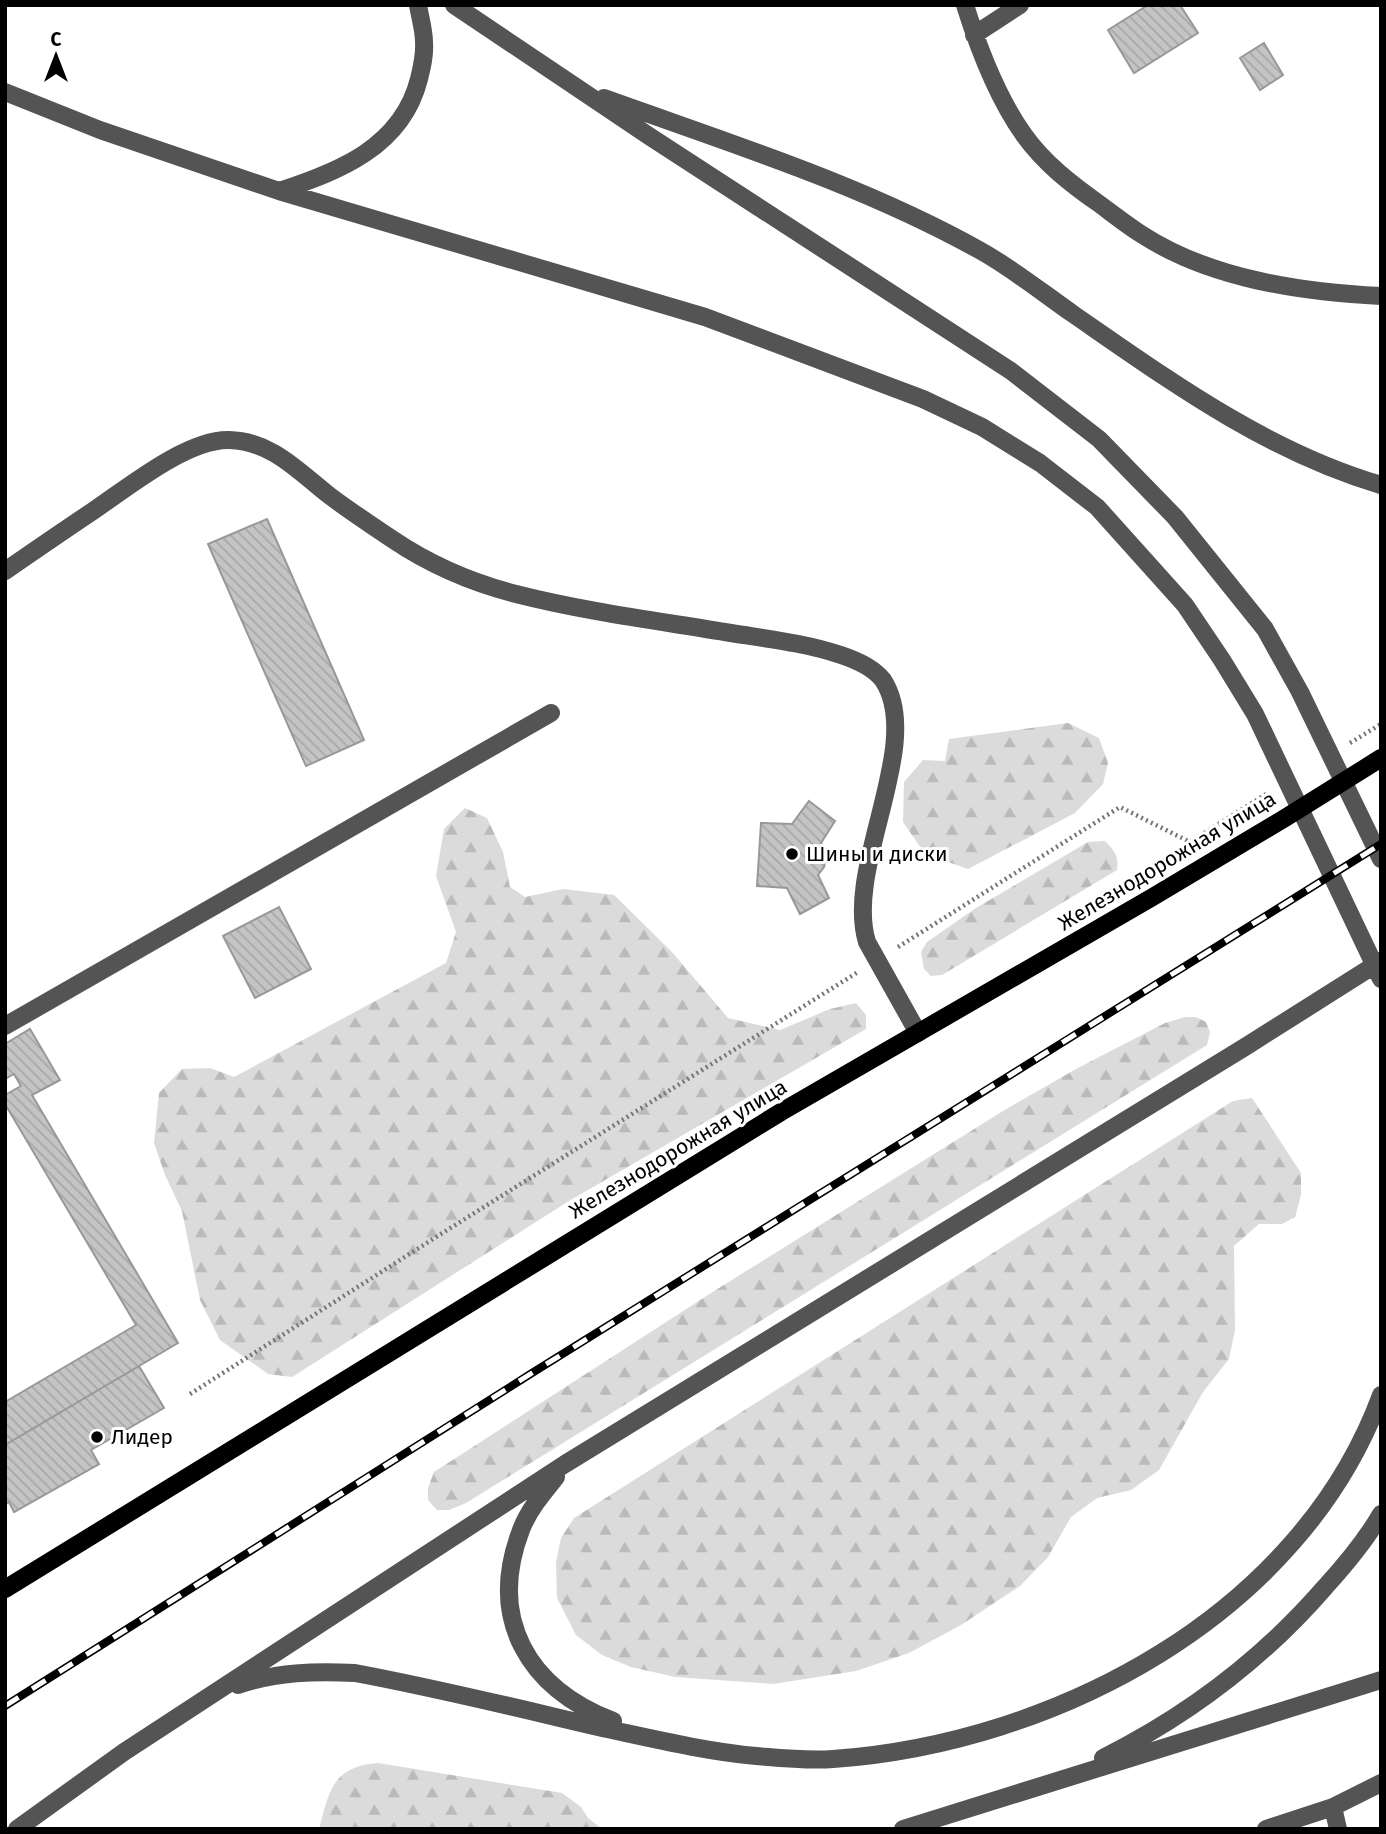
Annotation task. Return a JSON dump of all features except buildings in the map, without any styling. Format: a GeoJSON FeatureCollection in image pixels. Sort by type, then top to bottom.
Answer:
{"type":"FeatureCollection","features":[{"type":"Feature","properties":{"kind":"main road","name":"Железнодорожная улица"},"geometry":{"type":"LineString","coordinates":[[5,1589],[781,1112],[1218,858],[1381,758]]}},
{"type":"Feature","properties":{"kind":"street"},"geometry":{"type":"LineString","coordinates":[[279,191],[348,165],[377,146],[399,122],[416,92],[423,60],[425,43],[418,5]]}},
{"type":"Feature","properties":{"kind":"street"},"geometry":{"type":"LineString","coordinates":[[454,5],[578,89],[1011,371],[1099,439],[1175,517],[1265,629],[1300,692],[1381,859]]}},
{"type":"Feature","properties":{"kind":"street"},"geometry":{"type":"LineString","coordinates":[[965,5],[987,66],[1024,134],[1048,163],[1143,235],[1192,260],[1243,277],[1340,294],[1381,296]]}},
{"type":"Feature","properties":{"kind":"street"},"geometry":{"type":"LineString","coordinates":[[974,35],[1020,5]]}},
{"type":"Feature","properties":{"kind":"street"},"geometry":{"type":"LineString","coordinates":[[578,89],[814,174],[886,203],[983,252],[1187,393],[1288,450],[1353,477],[1381,485]]}},
{"type":"Feature","properties":{"kind":"street"},"geometry":{"type":"LineString","coordinates":[[5,92],[100,130],[279,191],[705,317],[911,394],[982,427],[1040,463],[1097,507],[1185,606],[1222,660],[1255,714],[1381,979]]}},
{"type":"Feature","properties":{"kind":"street"},"geometry":{"type":"LineString","coordinates":[[5,571],[153,470],[191,449],[227,440],[254,444],[285,458],[331,496],[396,541],[453,573],[513,593],[575,608],[804,645],[862,663],[880,677],[890,693],[896,712],[895,739],[862,909],[863,928],[877,960],[918,1033]]}},
{"type":"Feature","properties":{"kind":"street"},"geometry":{"type":"LineString","coordinates":[[5,1026],[551,713]]}},
{"type":"Feature","properties":{"kind":"street"},"geometry":{"type":"LineString","coordinates":[[17,1829],[200,1702],[565,1464],[1381,961]]}},
{"type":"Feature","properties":{"kind":"street"},"geometry":{"type":"LineString","coordinates":[[200,1702],[258,1678],[321,1671],[355,1674],[668,1742],[754,1756],[830,1759],[941,1744],[1043,1713],[1099,1688],[1151,1660],[1192,1632],[1236,1597],[1313,1520],[1348,1466],[1381,1395]]}},
{"type":"Feature","properties":{"kind":"street"},"geometry":{"type":"LineString","coordinates":[[565,1464],[522,1528],[512,1558],[512,1623],[524,1653],[551,1684],[589,1712],[668,1742]]}},
{"type":"Feature","properties":{"kind":"street"},"geometry":{"type":"LineString","coordinates":[[1057,1782],[1142,1739],[1203,1700],[1256,1658],[1307,1609],[1342,1568],[1381,1514]]}},
{"type":"Feature","properties":{"kind":"street"},"geometry":{"type":"LineString","coordinates":[[903,1829],[1381,1680]]}},
{"type":"Feature","properties":{"kind":"street"},"geometry":{"type":"LineString","coordinates":[[1266,1829],[1332,1807],[1381,1783]]}},
{"type":"Feature","properties":{"kind":"street"},"geometry":{"type":"LineString","coordinates":[[1332,1807],[1338,1829]]}},
{"type":"Feature","properties":{"kind":"path"},"geometry":{"type":"LineString","coordinates":[[1347,745],[1381,724]]}},
{"type":"Feature","properties":{"kind":"path"},"geometry":{"type":"LineString","coordinates":[[190,1394],[433,1238],[1120,807],[1189,842],[1280,786]]}},
{"type":"Feature","properties":{"kind":"green space"},"geometry":{"type":"Polygon","coordinates":[[[1068,723],[1099,738],[1108,763],[1103,784],[1075,813],[968,869],[925,854],[903,822],[904,782],[923,760],[945,761],[949,739],[1068,723]]]}},
{"type":"Feature","properties":{"kind":"green space"},"geometry":{"type":"Polygon","coordinates":[[[465,808],[487,818],[503,852],[510,887],[525,897],[563,889],[614,895],[672,952],[728,1018],[780,1030],[830,1009],[856,1003],[866,1015],[866,1029],[569,1201],[292,1377],[268,1374],[220,1340],[200,1300],[182,1211],[154,1143],[159,1093],[182,1069],[210,1068],[234,1077],[446,963],[456,932],[436,876],[444,829],[465,808]]]}},
{"type":"Feature","properties":{"kind":"green space"},"geometry":{"type":"Polygon","coordinates":[[[1105,841],[1116,854],[1117,870],[942,975],[931,976],[924,969],[921,952],[927,942],[976,908],[1088,842],[1105,841]]]}},
{"type":"Feature","properties":{"kind":"green space"},"geometry":{"type":"Polygon","coordinates":[[[1196,1017],[1206,1022],[1210,1032],[1207,1045],[466,1503],[449,1510],[437,1510],[428,1500],[428,1488],[434,1472],[711,1293],[1003,1111],[1165,1023],[1196,1017]]]}},
{"type":"Feature","properties":{"kind":"green space"},"geometry":{"type":"Polygon","coordinates":[[[1252,1098],[1301,1173],[1301,1195],[1295,1217],[1282,1224],[1259,1224],[1234,1246],[1235,1330],[1229,1359],[1203,1392],[1159,1470],[1131,1490],[1097,1498],[1071,1517],[1048,1557],[1020,1586],[961,1625],[909,1653],[856,1671],[773,1684],[675,1677],[631,1667],[602,1655],[576,1635],[557,1598],[556,1562],[561,1538],[574,1518],[1233,1101],[1252,1098]]]}},
{"type":"Feature","properties":{"kind":"green space"},"geometry":{"type":"Polygon","coordinates":[[[378,1763],[562,1793],[581,1807],[588,1818],[602,1829],[319,1829],[330,1792],[342,1775],[363,1765],[378,1763]]]}},
{"type":"Feature","properties":{"kind":"railway"},"geometry":{"type":"LineString","coordinates":[[5,1706],[532,1373],[1381,844]]}},
{"type":"Feature","properties":{"kind":"place","name":"Шины и диски"},"geometry":{"type":"Point","coordinates":[792,854]}},
{"type":"Feature","properties":{"kind":"place","name":"Лидер"},"geometry":{"type":"Point","coordinates":[97,1437]}}]}
